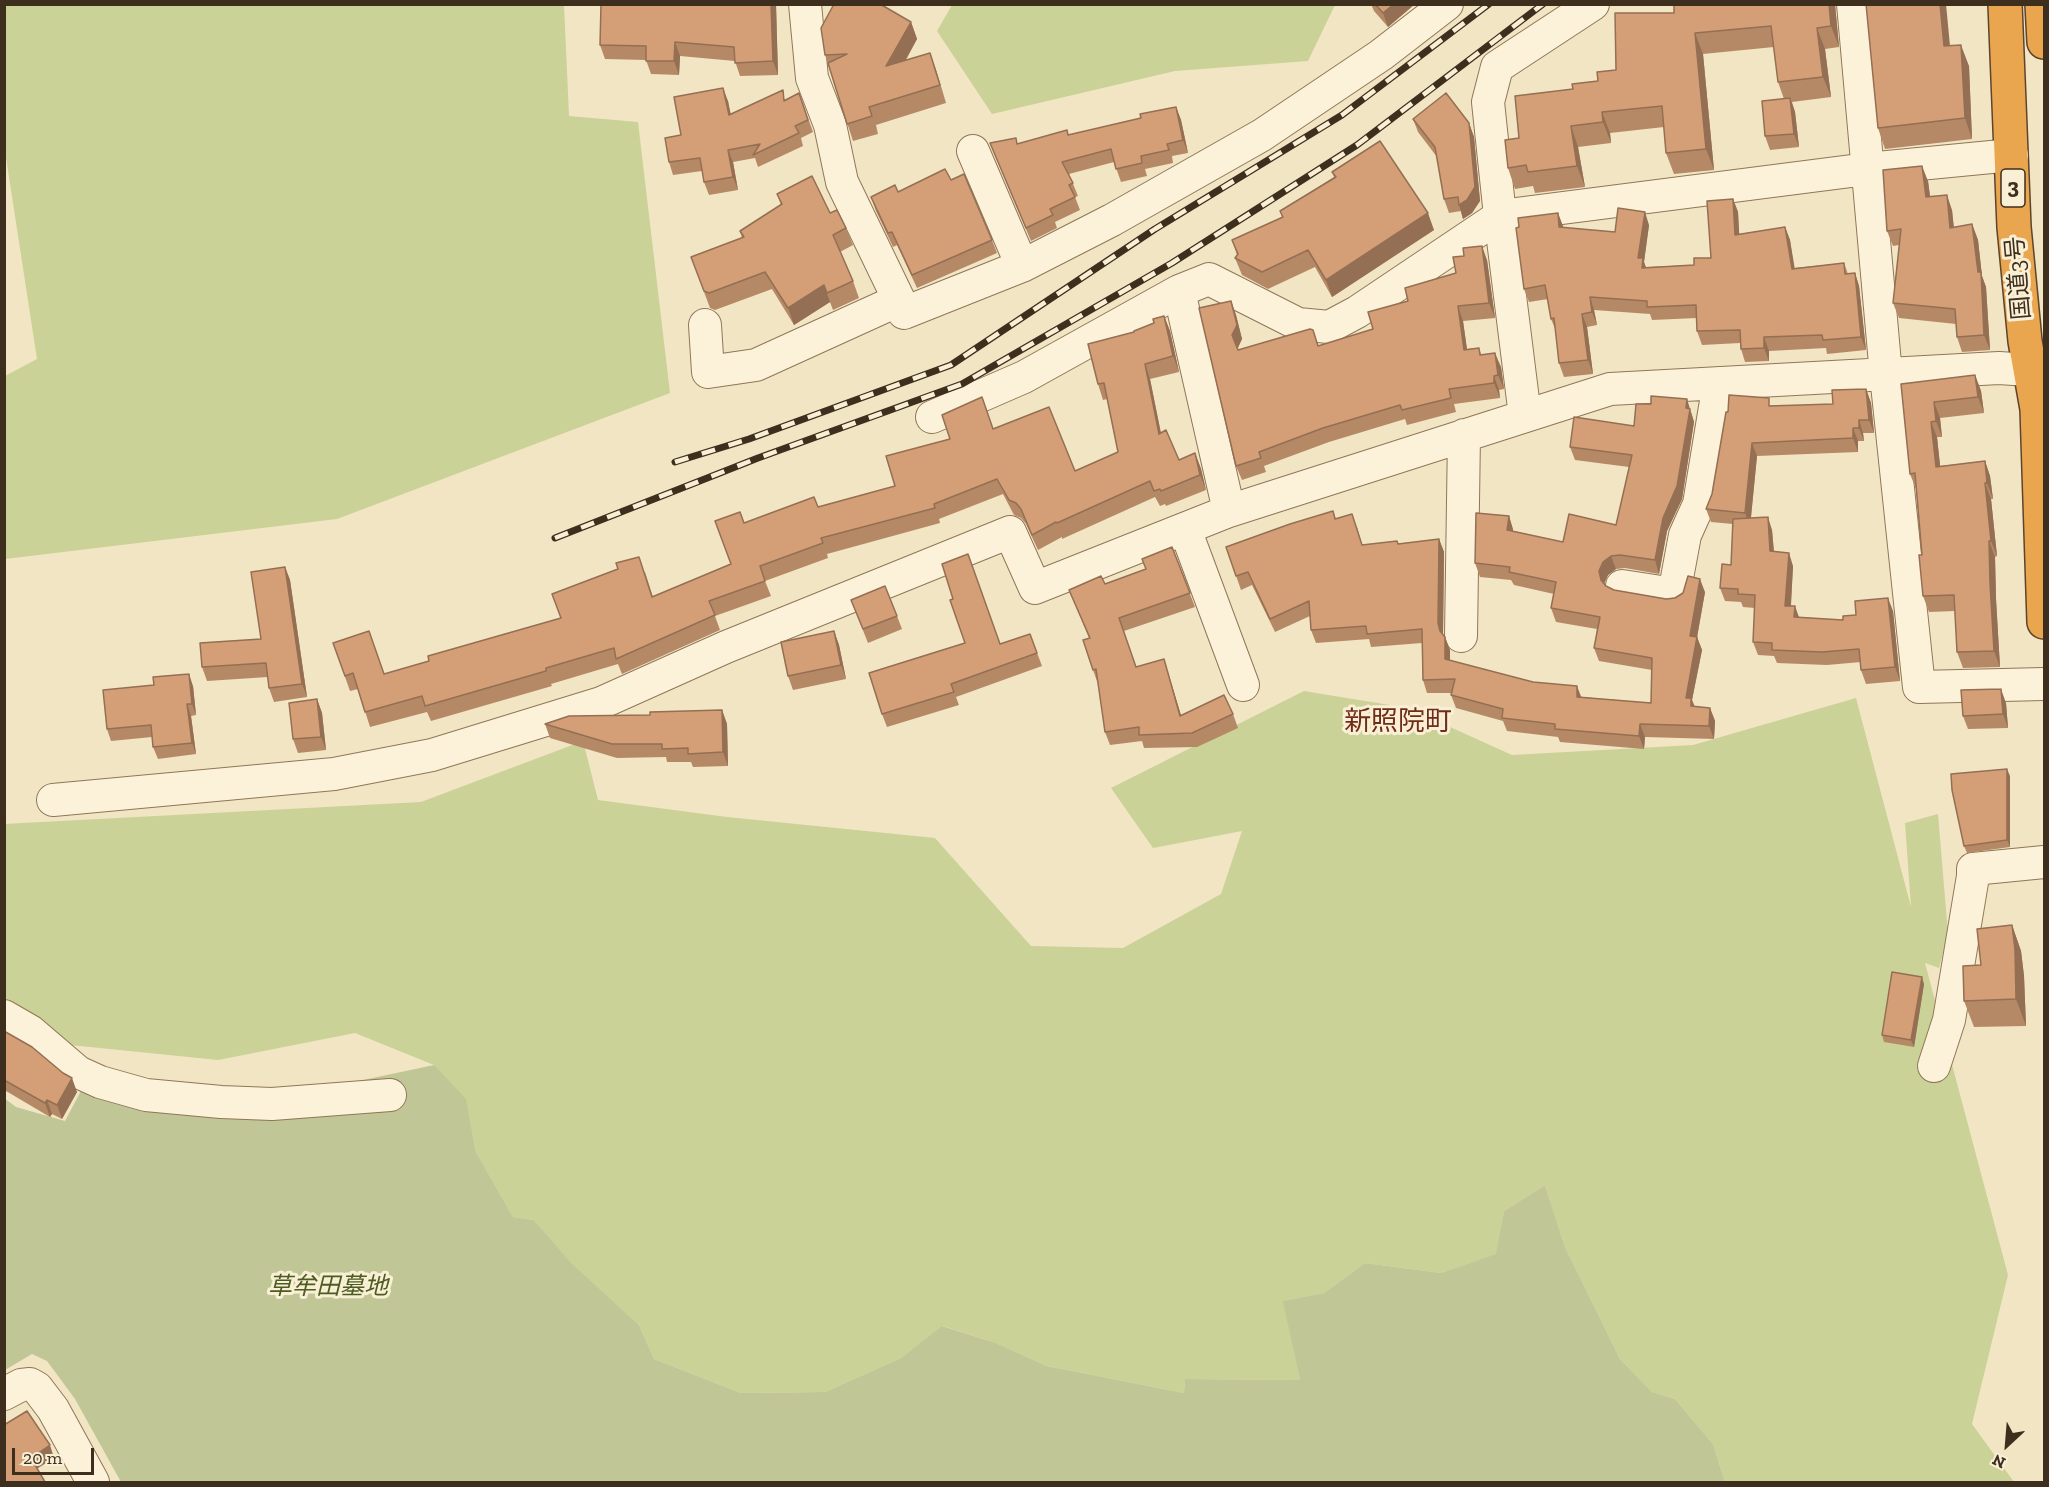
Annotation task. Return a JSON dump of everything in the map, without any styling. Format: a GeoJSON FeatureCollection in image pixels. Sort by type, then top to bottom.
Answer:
{"type":"FeatureCollection","features":[{"type":"Feature","properties":{"kind":"highway","name":"国道3号"},"geometry":{"type":"LineString","coordinates":[[2005,4],[2014,227],[2025,340],[2038,370],[2037,409],[2044,622]]}},
{"type":"Feature","properties":{"kind":"highway"},"geometry":{"type":"LineString","coordinates":[[2042,4],[2044,42]]}},
{"type":"Feature","properties":{"kind":"street"},"geometry":{"type":"LineString","coordinates":[[805,4],[812,78],[830,125],[842,182],[904,313],[1022,266],[1112,220],[1262,135],[1381,55],[1447,4]]}},
{"type":"Feature","properties":{"kind":"street"},"geometry":{"type":"LineString","coordinates":[[1525,416],[1488,102],[1497,67],[1593,4]]}},
{"type":"Feature","properties":{"kind":"street"},"geometry":{"type":"LineString","coordinates":[[1853,4],[1886,375],[1919,687],[2044,684]]}},
{"type":"Feature","properties":{"kind":"street"},"geometry":{"type":"LineString","coordinates":[[973,152],[1022,266]]}},
{"type":"Feature","properties":{"kind":"street"},"geometry":{"type":"LineString","coordinates":[[932,417],[1024,377],[1179,291],[1209,279],[1298,324],[1329,327],[1357,312],[1500,216],[1867,169],[2012,155]]}},
{"type":"Feature","properties":{"kind":"street"},"geometry":{"type":"LineString","coordinates":[[1179,291],[1229,511]]}},
{"type":"Feature","properties":{"kind":"street"},"geometry":{"type":"LineString","coordinates":[[705,325],[708,372],[725,370],[756,365],[899,300]]}},
{"type":"Feature","properties":{"kind":"street"},"geometry":{"type":"LineString","coordinates":[[53,800],[334,774],[432,755],[601,703],[726,647],[1010,532],[1035,588],[1229,511],[1610,389],[1999,368],[2038,370]]}},
{"type":"Feature","properties":{"kind":"street"},"geometry":{"type":"LineString","coordinates":[[1622,586],[1674,594],[1685,535],[1699,504],[1719,383]]}},
{"type":"Feature","properties":{"kind":"street"},"geometry":{"type":"LineString","coordinates":[[1461,636],[1464,435]]}},
{"type":"Feature","properties":{"kind":"street"},"geometry":{"type":"LineString","coordinates":[[1185,529],[1243,685]]}},
{"type":"Feature","properties":{"kind":"street"},"geometry":{"type":"LineString","coordinates":[[1934,1066],[1949,1020],[1973,876],[1972,869],[2044,862]]}},
{"type":"Feature","properties":{"kind":"street"},"geometry":{"type":"LineString","coordinates":[[4,1016],[30,1031],[78,1072],[100,1083],[146,1095],[272,1104],[390,1095]]}},
{"type":"Feature","properties":{"kind":"street"},"geometry":{"type":"LineString","coordinates":[[4,1394],[30,1384],[38,1388],[53,1409],[93,1482]]}},
{"type":"Feature","properties":{"kind":"green space"},"geometry":{"type":"Polygon","coordinates":[[[5,4],[564,5],[569,116],[638,122],[670,393],[337,519],[5,559],[5,376],[37,359],[5,151],[5,4]]]}},
{"type":"Feature","properties":{"kind":"green space"},"geometry":{"type":"Polygon","coordinates":[[[952,5],[1335,5],[1308,61],[1175,71],[992,114],[937,31],[952,5]]]}},
{"type":"Feature","properties":{"kind":"green space"},"geometry":{"type":"Polygon","coordinates":[[[1304,691],[1408,708],[1512,755],[1693,745],[1856,698],[1911,907],[1905,823],[1938,814],[1948,934],[1939,968],[1925,963],[2008,1275],[1972,1424],[2014,1482],[1725,1482],[1713,1444],[1675,1399],[1652,1392],[1620,1359],[1565,1247],[1545,1185],[1504,1211],[1497,1254],[1441,1273],[1365,1263],[1324,1293],[1284,1301],[1300,1380],[1185,1379],[1184,1393],[1047,1366],[996,1343],[943,1326],[901,1358],[825,1392],[741,1393],[654,1359],[639,1325],[570,1263],[534,1220],[513,1217],[475,1150],[434,1065],[355,1033],[218,1060],[70,1045],[5,1004],[4,824],[421,802],[583,741],[598,800],[727,817],[935,838],[1031,946],[1123,948],[1221,894],[1242,831],[1153,848],[1111,788],[1304,691]]]}},
{"type":"Feature","properties":{"kind":"green space","name":"草牟田墓地"},"geometry":{"type":"Polygon","coordinates":[[[434,1065],[466,1099],[475,1150],[513,1217],[534,1220],[571,1263],[639,1325],[654,1359],[741,1393],[825,1392],[901,1358],[942,1326],[996,1343],[1047,1366],[1184,1393],[1185,1379],[1300,1380],[1283,1301],[1324,1293],[1365,1263],[1441,1273],[1496,1254],[1504,1211],[1545,1185],[1565,1247],[1620,1359],[1652,1392],[1675,1399],[1713,1444],[1725,1482],[121,1482],[75,1399],[47,1361],[32,1354],[5,1370],[4,1098],[16,1107],[65,1121],[82,1089],[212,1112],[434,1065]]]}},
{"type":"Feature","properties":{"kind":"building"},"geometry":{"type":"Polygon","coordinates":[[[601,4],[771,4],[773,61],[735,63],[734,47],[675,42],[674,61],[646,61],[646,46],[600,45],[601,4]]]}},
{"type":"Feature","properties":{"kind":"building"},"geometry":{"type":"Polygon","coordinates":[[[834,4],[880,4],[911,22],[886,66],[930,53],[940,85],[869,107],[872,116],[847,124],[828,63],[847,54],[825,55],[821,28],[834,4]]]}},
{"type":"Feature","properties":{"kind":"building"},"geometry":{"type":"Polygon","coordinates":[[[1375,4],[1394,4],[1383,13],[1375,4]]]}},
{"type":"Feature","properties":{"kind":"building"},"geometry":{"type":"Polygon","coordinates":[[[1674,4],[1829,4],[1831,26],[1817,28],[1823,77],[1778,82],[1771,26],[1695,33],[1706,149],[1666,153],[1662,106],[1602,112],[1603,122],[1571,126],[1577,166],[1528,172],[1526,165],[1508,168],[1505,140],[1519,138],[1515,96],[1573,89],[1572,84],[1598,81],[1597,72],[1616,70],[1615,13],[1674,13],[1674,4]]]}},
{"type":"Feature","properties":{"kind":"building"},"geometry":{"type":"Polygon","coordinates":[[[1866,4],[1940,4],[1944,46],[1961,45],[1965,118],[1878,128],[1866,4]]]}},
{"type":"Feature","properties":{"kind":"building"},"geometry":{"type":"Polygon","coordinates":[[[723,88],[729,115],[783,90],[784,101],[799,93],[808,120],[795,126],[799,133],[753,155],[760,144],[728,150],[733,177],[704,182],[700,158],[669,162],[665,138],[681,135],[674,97],[723,88]]]}},
{"type":"Feature","properties":{"kind":"building"},"geometry":{"type":"Polygon","coordinates":[[[1446,93],[1469,123],[1475,187],[1467,200],[1459,205],[1458,197],[1444,199],[1435,147],[1413,119],[1446,93]]]}},
{"type":"Feature","properties":{"kind":"building"},"geometry":{"type":"Polygon","coordinates":[[[1790,98],[1794,134],[1765,136],[1762,101],[1790,98]]]}},
{"type":"Feature","properties":{"kind":"building"},"geometry":{"type":"Polygon","coordinates":[[[1176,107],[1183,140],[1167,144],[1169,150],[1141,156],[1142,163],[1116,169],[1111,149],[1062,162],[1073,183],[1069,185],[1075,197],[1050,209],[1053,215],[1026,228],[990,143],[1016,138],[1017,144],[1067,130],[1068,135],[1141,118],[1140,114],[1176,107]]]}},
{"type":"Feature","properties":{"kind":"building"},"geometry":{"type":"Polygon","coordinates":[[[1380,141],[1428,213],[1326,280],[1308,250],[1262,272],[1235,258],[1238,254],[1232,240],[1283,217],[1280,211],[1336,177],[1332,172],[1380,141]]]}},
{"type":"Feature","properties":{"kind":"building"},"geometry":{"type":"Polygon","coordinates":[[[1922,166],[1926,197],[1947,195],[1950,228],[1972,224],[1978,272],[1981,272],[1984,335],[1957,337],[1955,309],[1893,303],[1901,229],[1887,231],[1883,170],[1922,166]]]}},
{"type":"Feature","properties":{"kind":"building"},"geometry":{"type":"Polygon","coordinates":[[[945,169],[951,180],[964,174],[992,240],[912,275],[892,232],[888,233],[871,197],[895,185],[898,192],[945,169]]]}},
{"type":"Feature","properties":{"kind":"building"},"geometry":{"type":"Polygon","coordinates":[[[812,176],[830,213],[837,210],[846,228],[833,235],[853,281],[827,293],[824,285],[788,308],[765,272],[709,293],[704,291],[691,257],[744,237],[740,231],[782,204],[777,194],[812,176]]]}},
{"type":"Feature","properties":{"kind":"building"},"geometry":{"type":"Polygon","coordinates":[[[1733,199],[1735,235],[1785,227],[1792,269],[1844,263],[1845,274],[1855,273],[1861,337],[1823,340],[1822,335],[1764,337],[1764,348],[1741,349],[1740,330],[1697,331],[1696,305],[1647,307],[1647,301],[1590,297],[1592,312],[1582,314],[1588,360],[1559,363],[1554,318],[1551,319],[1545,285],[1524,289],[1516,228],[1519,227],[1518,218],[1558,213],[1559,227],[1615,232],[1618,208],[1645,212],[1638,258],[1643,258],[1642,268],[1694,265],[1694,258],[1711,258],[1707,201],[1733,199]]]}},
{"type":"Feature","properties":{"kind":"building"},"geometry":{"type":"Polygon","coordinates":[[[1482,246],[1489,303],[1458,306],[1464,350],[1479,348],[1480,355],[1495,353],[1498,375],[1494,376],[1494,383],[1449,389],[1451,398],[1402,410],[1400,405],[1323,428],[1259,452],[1261,458],[1236,466],[1199,308],[1231,301],[1237,325],[1232,335],[1238,350],[1310,329],[1313,330],[1318,346],[1373,329],[1368,312],[1408,301],[1405,288],[1456,273],[1453,257],[1464,256],[1463,248],[1482,246]]]}},
{"type":"Feature","properties":{"kind":"building"},"geometry":{"type":"Polygon","coordinates":[[[1164,316],[1173,356],[1145,364],[1159,434],[1166,430],[1179,460],[1195,453],[1200,475],[1161,491],[1160,489],[1154,491],[1150,481],[1056,522],[1032,535],[1021,509],[1009,500],[997,479],[934,504],[935,508],[821,538],[823,543],[760,566],[765,581],[709,601],[715,615],[616,659],[614,648],[546,668],[546,671],[425,706],[422,696],[365,712],[353,673],[345,676],[333,643],[369,631],[384,674],[429,661],[428,656],[561,618],[552,594],[618,569],[616,563],[639,557],[652,597],[731,564],[715,521],[740,512],[744,523],[814,497],[818,507],[895,486],[886,456],[950,439],[942,415],[982,397],[993,429],[1049,407],[1075,471],[1118,452],[1104,383],[1098,384],[1088,344],[1134,332],[1154,323],[1153,319],[1164,316]]]}},
{"type":"Feature","properties":{"kind":"building"},"geometry":{"type":"Polygon","coordinates":[[[1975,375],[1978,397],[1934,402],[1936,421],[1931,422],[1936,467],[1985,461],[1991,541],[1989,541],[1990,583],[1994,651],[1957,652],[1954,595],[1923,596],[1915,473],[1910,474],[1901,384],[1975,375]]]}},
{"type":"Feature","properties":{"kind":"building"},"geometry":{"type":"Polygon","coordinates":[[[1866,389],[1869,420],[1859,420],[1859,428],[1853,428],[1853,438],[1752,443],[1745,513],[1706,509],[1712,494],[1726,412],[1728,412],[1729,395],[1769,398],[1769,406],[1833,404],[1832,390],[1866,389]]]}},
{"type":"Feature","properties":{"kind":"building"},"geometry":{"type":"Polygon","coordinates":[[[1651,396],[1687,399],[1686,408],[1690,409],[1677,486],[1663,518],[1655,560],[1620,555],[1611,556],[1603,562],[1599,571],[1601,580],[1614,590],[1666,599],[1675,598],[1683,593],[1688,576],[1700,579],[1690,636],[1697,637],[1686,698],[1691,698],[1691,706],[1710,708],[1709,726],[1640,724],[1639,736],[1555,729],[1555,724],[1502,718],[1503,709],[1451,695],[1455,679],[1423,680],[1422,629],[1367,634],[1366,626],[1311,630],[1309,601],[1270,619],[1248,572],[1236,576],[1226,547],[1333,511],[1335,519],[1352,514],[1362,545],[1439,539],[1438,623],[1445,637],[1445,659],[1533,682],[1577,686],[1577,697],[1651,703],[1652,658],[1594,648],[1600,617],[1551,608],[1556,582],[1509,572],[1510,567],[1475,563],[1476,513],[1509,516],[1507,530],[1563,542],[1569,514],[1616,525],[1632,455],[1570,447],[1574,417],[1634,426],[1636,404],[1651,404],[1651,396]]]}},
{"type":"Feature","properties":{"kind":"building"},"geometry":{"type":"Polygon","coordinates":[[[1768,517],[1770,551],[1789,553],[1785,606],[1795,606],[1794,617],[1843,620],[1843,616],[1856,615],[1855,601],[1888,598],[1895,667],[1861,670],[1859,649],[1822,652],[1772,650],[1772,643],[1753,642],[1755,595],[1738,594],[1738,589],[1720,588],[1722,564],[1731,565],[1733,519],[1768,517]]]}},
{"type":"Feature","properties":{"kind":"building"},"geometry":{"type":"Polygon","coordinates":[[[1172,547],[1190,593],[1119,618],[1136,667],[1164,659],[1180,716],[1224,695],[1233,714],[1192,733],[1139,735],[1139,727],[1105,732],[1096,669],[1093,670],[1083,640],[1090,638],[1069,590],[1101,576],[1105,584],[1146,569],[1142,559],[1172,547]]]}},
{"type":"Feature","properties":{"kind":"building"},"geometry":{"type":"Polygon","coordinates":[[[968,554],[1000,644],[1030,634],[1037,653],[951,684],[954,692],[882,714],[869,673],[965,643],[950,600],[953,599],[942,564],[968,554]]]}},
{"type":"Feature","properties":{"kind":"building"},"geometry":{"type":"Polygon","coordinates":[[[285,567],[302,684],[269,688],[266,663],[202,667],[200,643],[261,639],[251,572],[285,567]]]}},
{"type":"Feature","properties":{"kind":"building"},"geometry":{"type":"Polygon","coordinates":[[[885,586],[897,616],[863,629],[851,600],[885,586]]]}},
{"type":"Feature","properties":{"kind":"building"},"geometry":{"type":"Polygon","coordinates":[[[834,631],[841,665],[788,676],[781,642],[834,631]]]}},
{"type":"Feature","properties":{"kind":"building"},"geometry":{"type":"Polygon","coordinates":[[[189,674],[192,704],[187,704],[192,743],[153,747],[151,725],[107,729],[103,690],[154,685],[153,677],[189,674]]]}},
{"type":"Feature","properties":{"kind":"building"},"geometry":{"type":"Polygon","coordinates":[[[2001,689],[2003,714],[1963,716],[1961,690],[2001,689]]]}},
{"type":"Feature","properties":{"kind":"building"},"geometry":{"type":"Polygon","coordinates":[[[317,699],[321,737],[293,739],[289,703],[317,699]]]}},
{"type":"Feature","properties":{"kind":"building"},"geometry":{"type":"Polygon","coordinates":[[[722,710],[723,752],[688,754],[688,748],[662,749],[662,744],[612,744],[545,724],[569,716],[650,715],[650,712],[722,710]]]}},
{"type":"Feature","properties":{"kind":"building"},"geometry":{"type":"Polygon","coordinates":[[[2007,769],[2007,840],[1964,846],[1952,790],[1951,774],[2007,769]]]}},
{"type":"Feature","properties":{"kind":"building"},"geometry":{"type":"Polygon","coordinates":[[[2012,925],[2016,999],[1964,1001],[1963,966],[1981,965],[1977,929],[2012,925]]]}},
{"type":"Feature","properties":{"kind":"building"},"geometry":{"type":"Polygon","coordinates":[[[1892,972],[1922,977],[1911,1040],[1882,1035],[1892,972]]]}},
{"type":"Feature","properties":{"kind":"building"},"geometry":{"type":"Polygon","coordinates":[[[4,1031],[32,1047],[72,1078],[57,1105],[47,1100],[45,1103],[4,1080],[4,1031]]]}},
{"type":"Feature","properties":{"kind":"building"},"geometry":{"type":"Polygon","coordinates":[[[27,1411],[50,1445],[31,1458],[45,1482],[4,1482],[4,1425],[27,1411]]]}},
{"type":"Feature","properties":{"kind":"railway"},"geometry":{"type":"LineString","coordinates":[[675,462],[749,439],[951,365],[1155,229],[1342,115],[1489,4]]}},
{"type":"Feature","properties":{"kind":"railway"},"geometry":{"type":"LineString","coordinates":[[555,538],[758,458],[962,384],[1172,263],[1357,145],[1543,4]]}},
{"type":"Feature","properties":{"kind":"district","name":"新照院町"},"geometry":{"type":"Point","coordinates":[1398,722]}}]}
